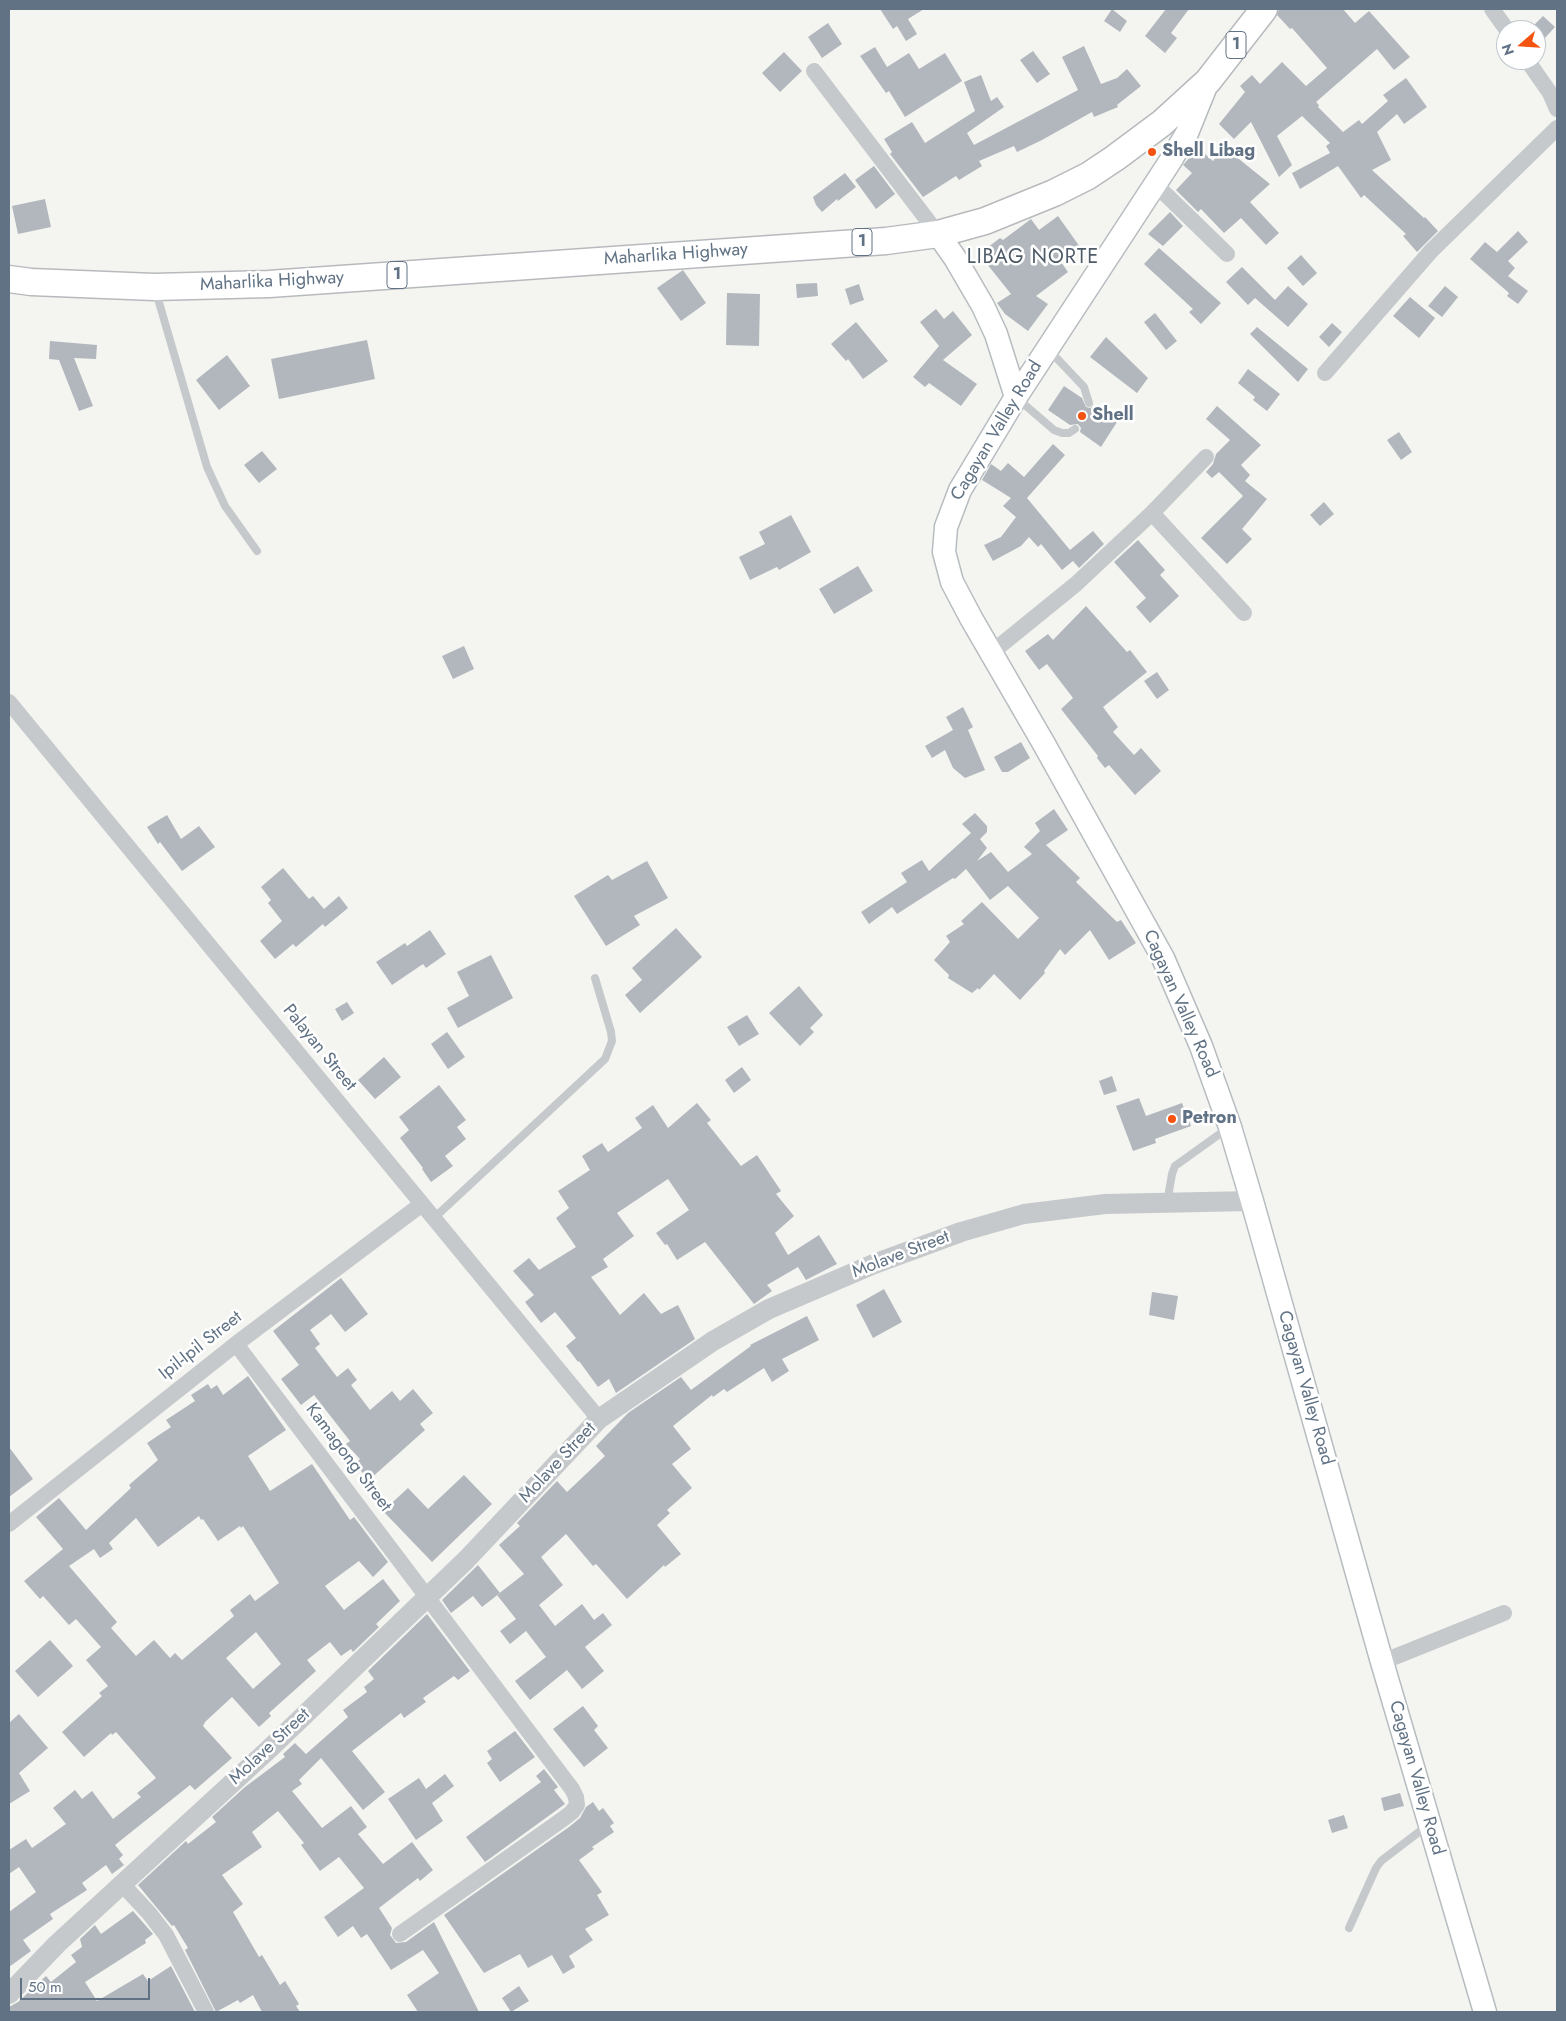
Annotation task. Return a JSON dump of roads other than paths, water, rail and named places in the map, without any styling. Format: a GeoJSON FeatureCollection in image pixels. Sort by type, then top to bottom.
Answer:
{"type":"FeatureCollection","features":[{"type":"Feature","properties":{"kind":"highway","name":"Maharlika Highway"},"geometry":{"type":"LineString","coordinates":[[9,279],[31,282],[154,287],[269,284],[886,241],[938,234],[985,221],[1054,193],[1088,176],[1162,124],[1208,81],[1264,9]]}},
{"type":"Feature","properties":{"kind":"main road","name":"Cagayan Valley Road"},"geometry":{"type":"LineString","coordinates":[[1208,81],[1187,133],[1016,396],[960,490],[946,527],[944,552],[952,582],[1091,826],[1163,958],[1201,1046],[1230,1127],[1252,1201],[1382,1662],[1485,2012]]}},
{"type":"Feature","properties":{"kind":"main road"},"geometry":{"type":"LineString","coordinates":[[938,234],[956,258],[983,306],[996,334],[1016,396]]}},
{"type":"Feature","properties":{"kind":"street"},"geometry":{"type":"LineString","coordinates":[[1492,9],[1500,20]]}},
{"type":"Feature","properties":{"kind":"street"},"geometry":{"type":"LineString","coordinates":[[814,70],[938,234]]}},
{"type":"Feature","properties":{"kind":"street"},"geometry":{"type":"LineString","coordinates":[[1534,70],[1550,93],[1557,109]]}},
{"type":"Feature","properties":{"kind":"street"},"geometry":{"type":"LineString","coordinates":[[1325,373],[1431,251],[1557,128]]}},
{"type":"Feature","properties":{"kind":"street"},"geometry":{"type":"LineString","coordinates":[[1155,184],[1227,254]]}},
{"type":"Feature","properties":{"kind":"street"},"geometry":{"type":"LineString","coordinates":[[991,652],[1076,584],[1152,513],[1206,457]]}},
{"type":"Feature","properties":{"kind":"street"},"geometry":{"type":"LineString","coordinates":[[1152,513],[1244,613]]}},
{"type":"Feature","properties":{"kind":"street","name":"Palayan Street"},"geometry":{"type":"LineString","coordinates":[[9,702],[599,1419]]}},
{"type":"Feature","properties":{"kind":"street","name":"Molave Street"},"geometry":{"type":"LineString","coordinates":[[9,1994],[57,1944],[267,1751],[466,1560],[599,1419],[713,1342],[769,1309],[874,1264],[961,1232],[1024,1214],[1105,1204],[1252,1201]]}},
{"type":"Feature","properties":{"kind":"street","name":"Ipil-Ipil Street"},"geometry":{"type":"LineString","coordinates":[[9,1524],[236,1344],[422,1204]]}},
{"type":"Feature","properties":{"kind":"street","name":"Kamagong Street"},"geometry":{"type":"LineString","coordinates":[[236,1344],[572,1789],[577,1805],[563,1819],[400,1934]]}},
{"type":"Feature","properties":{"kind":"street"},"geometry":{"type":"LineString","coordinates":[[1382,1662],[1504,1613]]}},
{"type":"Feature","properties":{"kind":"street"},"geometry":{"type":"LineString","coordinates":[[122,1884],[166,1935],[206,2012]]}},
{"type":"Feature","properties":{"kind":"lane"},"geometry":{"type":"LineString","coordinates":[[154,287],[207,467],[225,506],[258,551]]}},
{"type":"Feature","properties":{"kind":"lane"},"geometry":{"type":"LineString","coordinates":[[1048,348],[1084,387],[1089,403]]}},
{"type":"Feature","properties":{"kind":"lane"},"geometry":{"type":"LineString","coordinates":[[1016,396],[1054,430],[1069,433],[1075,429]]}},
{"type":"Feature","properties":{"kind":"lane"},"geometry":{"type":"LineString","coordinates":[[433,1219],[605,1059],[612,1041],[612,1032],[595,978]]}},
{"type":"Feature","properties":{"kind":"lane"},"geometry":{"type":"LineString","coordinates":[[1168,1203],[1175,1166],[1230,1127]]}},
{"type":"Feature","properties":{"kind":"lane"},"geometry":{"type":"LineString","coordinates":[[1349,1928],[1381,1861],[1429,1824]]}},
{"type":"Feature","properties":{"kind":"place","name":"Shell Libag"},"geometry":{"type":"Point","coordinates":[1152,152]}},
{"type":"Feature","properties":{"kind":"place","name":"Shell"},"geometry":{"type":"Point","coordinates":[1082,416]}},
{"type":"Feature","properties":{"kind":"place","name":"Petron"},"geometry":{"type":"Point","coordinates":[1172,1119]}},
{"type":"Feature","properties":{"kind":"district","name":"LIBAG NORTE"},"geometry":{"type":"Point","coordinates":[1033,258]}}]}
